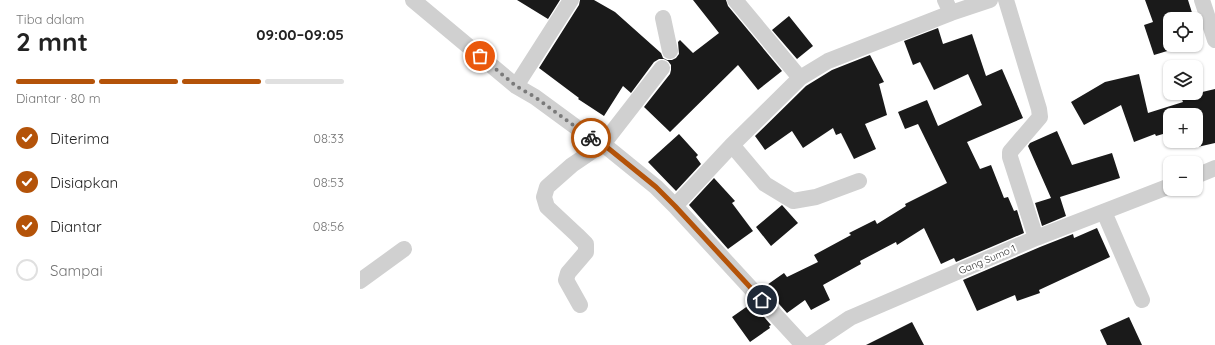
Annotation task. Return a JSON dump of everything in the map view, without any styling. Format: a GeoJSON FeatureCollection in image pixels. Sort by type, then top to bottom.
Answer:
{"type":"FeatureCollection","features":[{"type":"Feature","properties":{"kind":"street"},"geometry":{"type":"LineString","coordinates":[[413,0],[516,86],[535,97],[595,140],[603,144],[656,187],[803,345]]}},
{"type":"Feature","properties":{"kind":"street"},"geometry":{"type":"LineString","coordinates":[[516,86],[571,0]]}},
{"type":"Feature","properties":{"kind":"street"},"geometry":{"type":"LineString","coordinates":[[735,0],[800,78]]}},
{"type":"Feature","properties":{"kind":"street"},"geometry":{"type":"LineString","coordinates":[[675,206],[732,145],[800,78],[828,61],[948,7],[990,0]]}},
{"type":"Feature","properties":{"kind":"street"},"geometry":{"type":"LineString","coordinates":[[1006,0],[1040,109],[1040,117],[1010,152],[1010,157],[1036,238]]}},
{"type":"Feature","properties":{"kind":"street"},"geometry":{"type":"LineString","coordinates":[[1202,0],[1215,40]]}},
{"type":"Feature","properties":{"kind":"street"},"geometry":{"type":"LineString","coordinates":[[664,18],[670,51]]}},
{"type":"Feature","properties":{"kind":"street"},"geometry":{"type":"LineString","coordinates":[[580,305],[566,280],[568,273],[586,252],[586,244],[578,234],[547,207],[544,197],[548,187],[572,165],[603,144],[662,68]]}},
{"type":"Feature","properties":{"kind":"street"},"geometry":{"type":"LineString","coordinates":[[732,145],[765,184],[793,201],[816,197],[859,181]]}},
{"type":"Feature","properties":{"kind":"street"},"geometry":{"type":"LineString","coordinates":[[1203,173],[1215,168]]}},
{"type":"Feature","properties":{"kind":"street","name":"Gang Sumo 1"},"geometry":{"type":"LineString","coordinates":[[810,345],[850,318],[1036,238],[1163,189]]}},
{"type":"Feature","properties":{"kind":"street"},"geometry":{"type":"LineString","coordinates":[[1104,212],[1142,300]]}},
{"type":"Feature","properties":{"kind":"street"},"geometry":{"type":"LineString","coordinates":[[360,281],[404,249]]}},
{"type":"Feature","properties":{"kind":"building"},"geometry":{"type":"Polygon","coordinates":[[[517,0],[560,0],[548,19],[517,0]]]}},
{"type":"Feature","properties":{"kind":"building"},"geometry":{"type":"Polygon","coordinates":[[[580,0],[594,0],[615,12],[661,53],[663,58],[672,60],[679,54],[678,42],[680,40],[693,53],[719,33],[693,0],[726,0],[728,6],[782,71],[758,90],[738,65],[670,132],[644,107],[670,74],[671,65],[664,59],[659,59],[654,62],[631,93],[623,86],[604,116],[578,99],[579,98],[539,68],[579,5],[580,0]]]}},
{"type":"Feature","properties":{"kind":"building"},"geometry":{"type":"Polygon","coordinates":[[[1145,0],[1188,0],[1192,12],[1163,12],[1164,52],[1154,55],[1144,25],[1153,22],[1145,0]]]}},
{"type":"Feature","properties":{"kind":"building"},"geometry":{"type":"Polygon","coordinates":[[[789,16],[813,46],[797,59],[772,30],[789,16]]]}},
{"type":"Feature","properties":{"kind":"building"},"geometry":{"type":"Polygon","coordinates":[[[938,28],[943,44],[972,34],[986,76],[1002,69],[1023,118],[967,142],[980,169],[991,165],[1004,198],[1008,197],[1014,211],[1017,210],[1024,233],[956,262],[954,258],[941,264],[924,228],[897,245],[896,242],[860,261],[861,264],[823,285],[830,300],[811,310],[805,300],[787,313],[764,287],[784,273],[787,277],[818,262],[814,255],[851,235],[849,233],[875,220],[877,224],[906,206],[905,204],[947,183],[918,124],[905,129],[898,112],[927,100],[938,126],[982,105],[968,74],[934,90],[920,62],[913,65],[904,41],[938,28]]]}},
{"type":"Feature","properties":{"kind":"building"},"geometry":{"type":"Polygon","coordinates":[[[870,55],[884,82],[879,84],[887,115],[865,124],[876,149],[854,159],[841,133],[836,135],[833,128],[803,148],[792,131],[765,150],[755,136],[806,86],[832,70],[870,55]]]}},
{"type":"Feature","properties":{"kind":"building"},"geometry":{"type":"Polygon","coordinates":[[[1139,74],[1148,113],[1163,108],[1163,134],[1156,136],[1155,134],[1134,142],[1121,105],[1084,125],[1071,102],[1105,82],[1139,74]]]}},
{"type":"Feature","properties":{"kind":"building"},"geometry":{"type":"Polygon","coordinates":[[[1215,89],[1215,143],[1203,146],[1203,108],[1164,108],[1183,102],[1182,100],[1203,100],[1203,92],[1215,89]]]}},
{"type":"Feature","properties":{"kind":"building"},"geometry":{"type":"Polygon","coordinates":[[[1057,131],[1072,165],[1112,153],[1120,178],[1060,197],[1066,216],[1042,226],[1035,203],[1051,198],[1028,146],[1030,143],[1057,131]]]}},
{"type":"Feature","properties":{"kind":"building"},"geometry":{"type":"Polygon","coordinates":[[[679,134],[698,155],[696,157],[701,164],[676,191],[648,162],[679,134]]]}},
{"type":"Feature","properties":{"kind":"building"},"geometry":{"type":"Polygon","coordinates":[[[714,178],[735,201],[732,203],[753,231],[728,249],[689,205],[714,178]]]}},
{"type":"Feature","properties":{"kind":"building"},"geometry":{"type":"Polygon","coordinates":[[[782,205],[798,223],[771,246],[756,227],[782,205]]]}},
{"type":"Feature","properties":{"kind":"building"},"geometry":{"type":"Polygon","coordinates":[[[1097,228],[1110,257],[1039,290],[1040,293],[1017,301],[1015,295],[977,311],[963,280],[1073,234],[1074,238],[1097,228]]]}},
{"type":"Feature","properties":{"kind":"building"},"geometry":{"type":"Polygon","coordinates":[[[752,303],[771,325],[769,326],[770,328],[750,342],[732,317],[752,303]]]}},
{"type":"Feature","properties":{"kind":"building"},"geometry":{"type":"Polygon","coordinates":[[[1129,317],[1142,345],[1107,345],[1100,330],[1129,317]]]}},
{"type":"Feature","properties":{"kind":"building"},"geometry":{"type":"Polygon","coordinates":[[[912,322],[924,345],[866,345],[912,322]]]}},
{"type":"Feature","properties":{"kind":"way so far"},"geometry":{"type":"LineString","coordinates":[[480,56],[516,86],[535,97],[591,138]]}},
{"type":"Feature","properties":{"kind":"route"},"geometry":{"type":"LineString","coordinates":[[591,138],[603,144],[656,187],[762,300]]}}]}
